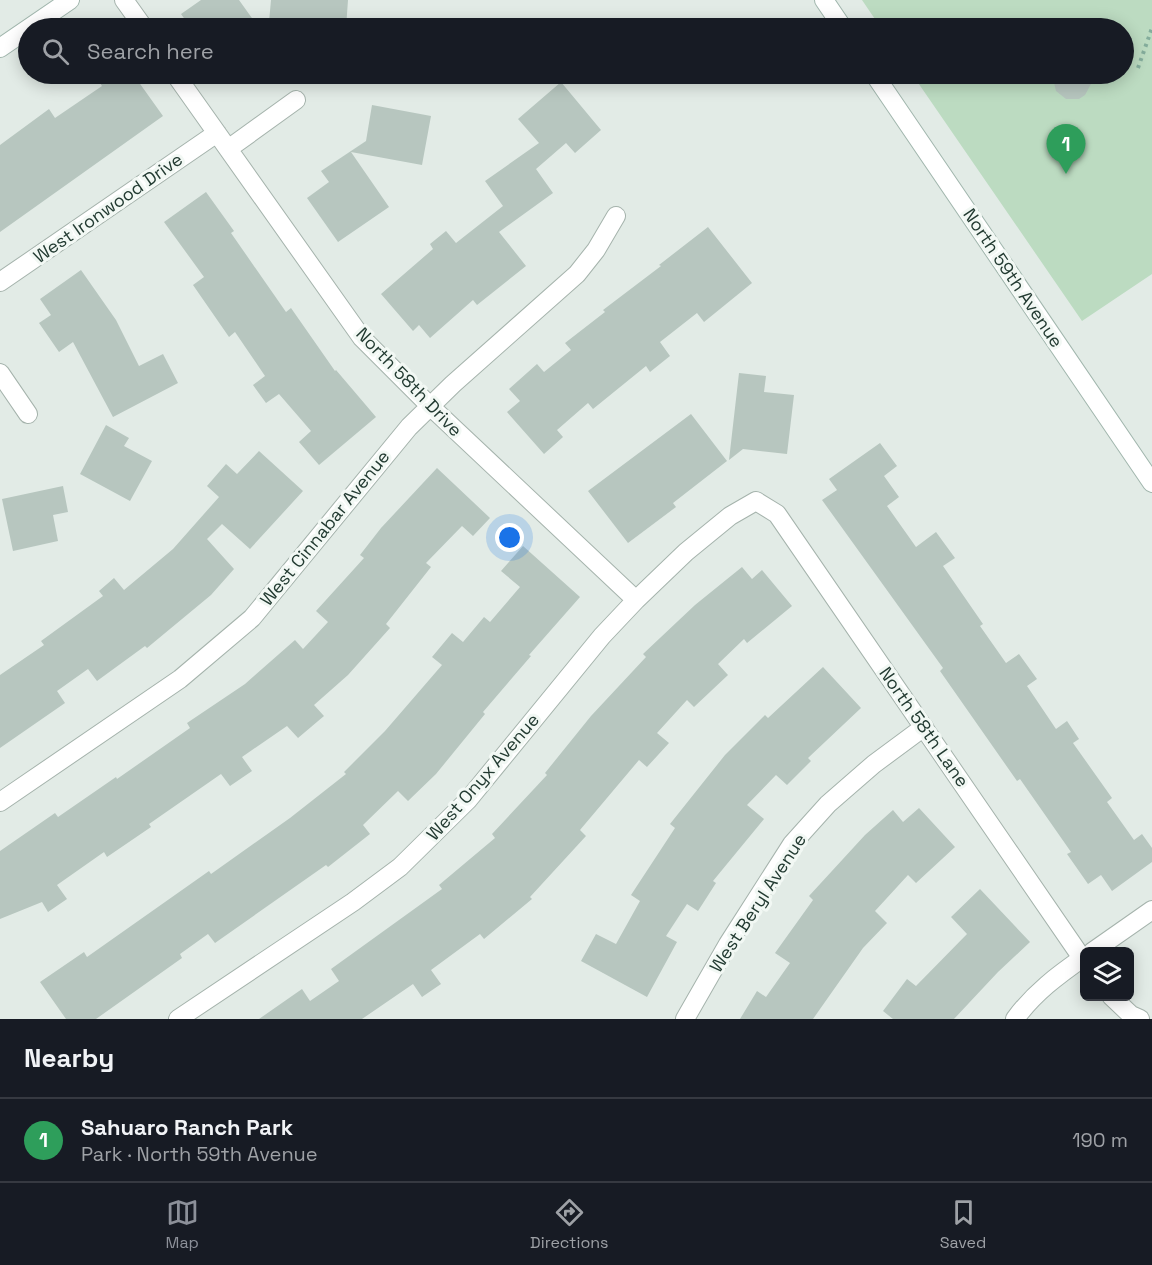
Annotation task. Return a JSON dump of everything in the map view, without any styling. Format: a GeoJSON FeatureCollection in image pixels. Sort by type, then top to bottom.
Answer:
{"type":"FeatureCollection","features":[{"type":"Feature","properties":{"kind":"street"},"geometry":{"type":"LineString","coordinates":[[44,18],[70,0]]}},
{"type":"Feature","properties":{"kind":"street"},"geometry":{"type":"LineString","coordinates":[[124,0],[137,18]]}},
{"type":"Feature","properties":{"kind":"street"},"geometry":{"type":"LineString","coordinates":[[824,0],[836,18]]}},
{"type":"Feature","properties":{"kind":"street"},"geometry":{"type":"LineString","coordinates":[[0,48],[18,36]]}},
{"type":"Feature","properties":{"kind":"street","name":"North 58th Drive"},"geometry":{"type":"LineString","coordinates":[[182,84],[362,338],[430,406],[636,600]]}},
{"type":"Feature","properties":{"kind":"street","name":"North 59th Avenue"},"geometry":{"type":"LineString","coordinates":[[881,84],[1152,483]]}},
{"type":"Feature","properties":{"kind":"street"},"geometry":{"type":"LineString","coordinates":[[228,149],[296,100]]}},
{"type":"Feature","properties":{"kind":"street","name":"West Ironwood Drive"},"geometry":{"type":"LineString","coordinates":[[0,282],[217,133]]}},
{"type":"Feature","properties":{"kind":"street","name":"West Cinnabar Avenue"},"geometry":{"type":"LineString","coordinates":[[0,802],[180,679],[252,618],[409,427],[577,274],[596,250],[616,216]]}},
{"type":"Feature","properties":{"kind":"street"},"geometry":{"type":"LineString","coordinates":[[0,373],[28,414]]}},
{"type":"Feature","properties":{"kind":"street","name":"West Onyx Avenue"},"geometry":{"type":"LineString","coordinates":[[178,1019],[353,902],[400,867],[468,800],[602,636],[636,600],[730,516],[756,501]]}},
{"type":"Feature","properties":{"kind":"street","name":"North 58th Lane"},"geometry":{"type":"LineString","coordinates":[[756,501],[777,514],[1080,948]]}},
{"type":"Feature","properties":{"kind":"street","name":"West Beryl Avenue"},"geometry":{"type":"LineString","coordinates":[[685,1019],[728,944],[792,844],[828,804],[874,764],[924,727]]}},
{"type":"Feature","properties":{"kind":"street"},"geometry":{"type":"LineString","coordinates":[[1100,947],[1152,910]]}},
{"type":"Feature","properties":{"kind":"street"},"geometry":{"type":"LineString","coordinates":[[1015,1019],[1025,1005],[1048,982],[1080,961]]}},
{"type":"Feature","properties":{"kind":"street"},"geometry":{"type":"LineString","coordinates":[[1116,1001],[1131,1015],[1140,1019]]}},
{"type":"Feature","properties":{"kind":"path"},"geometry":{"type":"LineString","coordinates":[[1138,68],[1152,28]]}},
{"type":"Feature","properties":{"kind":"green space"},"geometry":{"type":"Polygon","coordinates":[[[862,0],[1152,0],[1152,274],[1082,321],[919,84],[1134,84],[1134,18],[874,18],[862,0]]]}},
{"type":"Feature","properties":{"kind":"building"},"geometry":{"type":"Polygon","coordinates":[[[201,0],[239,0],[252,18],[184,18],[181,14],[201,0]]]}},
{"type":"Feature","properties":{"kind":"building"},"geometry":{"type":"Polygon","coordinates":[[[271,0],[348,0],[347,18],[269,18],[271,0]]]}},
{"type":"Feature","properties":{"kind":"building"},"geometry":{"type":"Polygon","coordinates":[[[101,84],[140,84],[163,116],[0,232],[0,145],[49,109],[55,118],[102,86],[101,84]]]}},
{"type":"Feature","properties":{"kind":"building"},"geometry":{"type":"Polygon","coordinates":[[[559,84],[563,84],[601,130],[575,153],[566,143],[536,169],[553,193],[499,232],[526,266],[477,305],[473,300],[430,338],[419,325],[413,331],[381,294],[433,249],[430,244],[446,231],[456,243],[503,206],[485,181],[539,143],[518,119],[559,84]]]}},
{"type":"Feature","properties":{"kind":"building"},"geometry":{"type":"Polygon","coordinates":[[[1054,84],[1091,84],[1085,95],[1079,99],[1066,99],[1056,91],[1054,84]]]}},
{"type":"Feature","properties":{"kind":"building"},"geometry":{"type":"Polygon","coordinates":[[[372,105],[431,116],[422,165],[351,152],[389,207],[338,242],[307,198],[329,182],[321,171],[366,141],[372,105]]]}},
{"type":"Feature","properties":{"kind":"building"},"geometry":{"type":"Polygon","coordinates":[[[206,192],[234,231],[231,233],[286,312],[291,308],[335,371],[376,417],[319,465],[299,442],[311,431],[279,394],[266,403],[253,385],[265,376],[235,332],[229,337],[193,285],[204,277],[164,222],[206,192]]]}},
{"type":"Feature","properties":{"kind":"building"},"geometry":{"type":"Polygon","coordinates":[[[708,227],[752,283],[704,322],[697,313],[660,342],[670,356],[650,372],[646,366],[593,409],[588,403],[557,430],[563,437],[544,454],[507,412],[520,401],[509,389],[537,364],[544,372],[571,350],[565,343],[708,227]]]}},
{"type":"Feature","properties":{"kind":"building"},"geometry":{"type":"Polygon","coordinates":[[[81,270],[116,320],[139,366],[163,354],[178,383],[113,417],[73,342],[59,352],[39,323],[51,315],[40,299],[81,270]]]}},
{"type":"Feature","properties":{"kind":"building"},"geometry":{"type":"Polygon","coordinates":[[[739,373],[766,376],[764,392],[794,395],[787,454],[743,449],[729,460],[739,373]]]}},
{"type":"Feature","properties":{"kind":"building"},"geometry":{"type":"Polygon","coordinates":[[[691,414],[727,461],[673,503],[676,507],[628,543],[588,491],[691,414]]]}},
{"type":"Feature","properties":{"kind":"building"},"geometry":{"type":"Polygon","coordinates":[[[106,425],[129,438],[124,446],[152,461],[130,501],[80,474],[106,425]]]}},
{"type":"Feature","properties":{"kind":"building"},"geometry":{"type":"Polygon","coordinates":[[[880,443],[897,466],[884,476],[899,497],[887,506],[916,547],[936,532],[955,558],[943,566],[983,624],[980,626],[1006,663],[1019,654],[1037,679],[1027,686],[1056,729],[1067,721],[1079,739],[1073,743],[1112,798],[1107,802],[1134,840],[1142,834],[1152,848],[1152,862],[1112,891],[1101,875],[1088,884],[1067,854],[1071,852],[1020,779],[1017,781],[940,671],[943,668],[822,500],[837,490],[829,479],[880,443]]]}},
{"type":"Feature","properties":{"kind":"building"},"geometry":{"type":"Polygon","coordinates":[[[259,451],[303,491],[250,549],[222,524],[207,539],[234,569],[211,595],[147,648],[145,646],[97,681],[88,669],[57,691],[65,703],[0,748],[0,675],[44,645],[41,641],[103,596],[99,591],[114,578],[124,590],[173,549],[219,497],[207,486],[226,464],[237,474],[259,451]]]}},
{"type":"Feature","properties":{"kind":"building"},"geometry":{"type":"Polygon","coordinates":[[[437,468],[490,518],[473,536],[462,526],[426,563],[431,567],[386,624],[390,628],[348,675],[314,705],[324,716],[298,738],[287,726],[242,757],[252,771],[230,786],[221,774],[149,824],[151,827],[107,857],[104,852],[57,885],[67,899],[48,912],[42,902],[0,919],[0,851],[55,813],[58,817],[116,777],[117,779],[190,728],[187,723],[245,684],[295,640],[303,649],[328,622],[316,611],[364,558],[360,555],[381,528],[437,468]]]}},
{"type":"Feature","properties":{"kind":"building"},"geometry":{"type":"Polygon","coordinates":[[[63,486],[68,512],[53,515],[58,541],[13,551],[2,499],[63,486]]]}},
{"type":"Feature","properties":{"kind":"building"},"geometry":{"type":"Polygon","coordinates":[[[523,546],[580,597],[529,655],[531,656],[483,712],[485,714],[436,774],[408,801],[398,791],[363,825],[370,834],[328,867],[326,865],[215,943],[208,934],[180,954],[182,958],[96,1019],[66,1019],[40,982],[84,952],[87,957],[209,871],[211,874],[290,818],[346,774],[344,772],[385,731],[442,665],[432,657],[452,633],[463,642],[484,617],[490,622],[520,587],[501,571],[523,546]]]}},
{"type":"Feature","properties":{"kind":"building"},"geometry":{"type":"Polygon","coordinates":[[[742,567],[752,579],[762,570],[792,606],[747,643],[744,639],[718,664],[728,675],[694,707],[687,700],[657,733],[669,743],[647,767],[639,760],[580,830],[586,836],[530,897],[532,899],[484,939],[480,934],[431,970],[441,984],[422,997],[413,984],[362,1019],[259,1019],[302,989],[310,1001],[339,981],[331,969],[442,889],[439,885],[495,838],[492,834],[547,775],[545,773],[591,716],[646,657],[643,654],[695,605],[742,567]]]}},
{"type":"Feature","properties":{"kind":"building"},"geometry":{"type":"Polygon","coordinates":[[[823,667],[861,708],[808,758],[811,761],[787,785],[776,775],[747,805],[764,819],[713,881],[716,883],[698,911],[687,904],[666,936],[677,942],[647,997],[581,961],[596,934],[616,944],[640,901],[631,895],[675,828],[670,824],[725,755],[765,715],[768,718],[823,667]]]}},
{"type":"Feature","properties":{"kind":"building"},"geometry":{"type":"Polygon","coordinates":[[[919,808],[955,847],[916,883],[908,875],[875,911],[887,923],[863,948],[813,1019],[740,1019],[757,991],[766,997],[790,963],[775,953],[813,900],[809,896],[865,835],[893,810],[903,822],[919,808]]]}},
{"type":"Feature","properties":{"kind":"building"},"geometry":{"type":"Polygon","coordinates":[[[980,889],[1030,942],[954,1019],[893,1019],[883,1011],[907,979],[916,986],[967,934],[951,917],[980,889]]]}},
{"type":"Feature","properties":{"kind":"place","name":"Sahuaro Ranch Park"},"geometry":{"type":"Point","coordinates":[1066,174]}}]}
